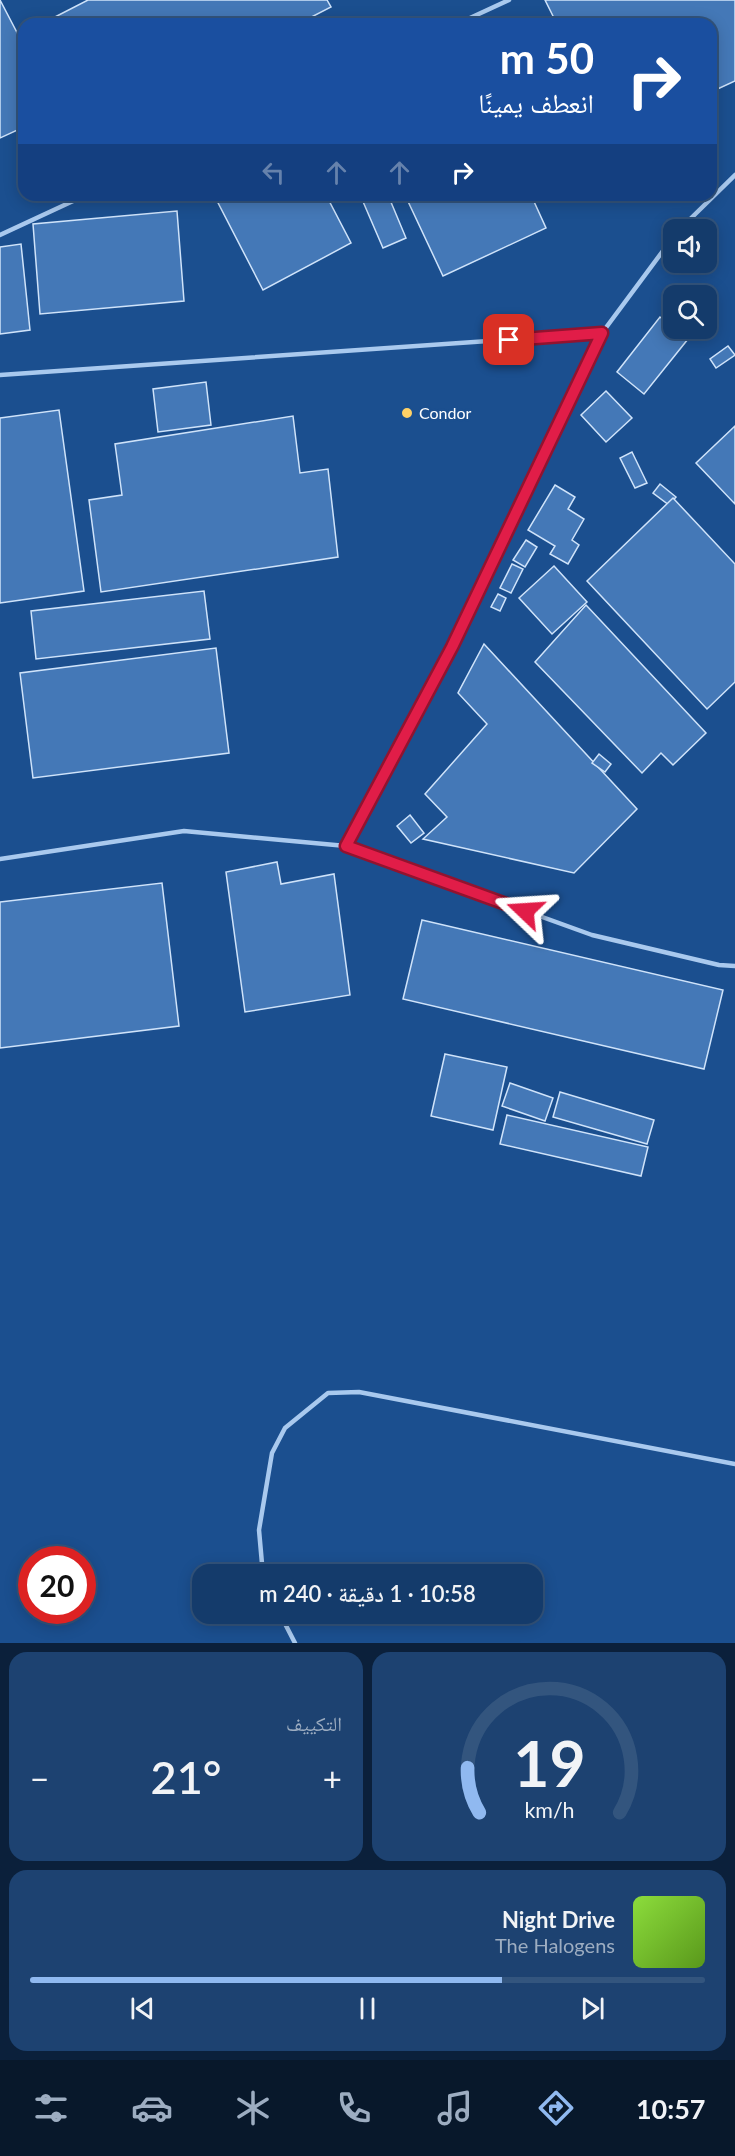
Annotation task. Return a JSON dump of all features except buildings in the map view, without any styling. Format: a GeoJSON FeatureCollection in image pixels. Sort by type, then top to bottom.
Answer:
{"type":"FeatureCollection","features":[{"type":"Feature","properties":{"kind":"lane"},"geometry":{"type":"LineString","coordinates":[[470,18],[509,0]]}},
{"type":"Feature","properties":{"kind":"lane"},"geometry":{"type":"LineString","coordinates":[[717,193],[735,175]]}},
{"type":"Feature","properties":{"kind":"lane"},"geometry":{"type":"LineString","coordinates":[[0,235],[73,201]]}},
{"type":"Feature","properties":{"kind":"lane"},"geometry":{"type":"LineString","coordinates":[[690,219],[709,201]]}},
{"type":"Feature","properties":{"kind":"lane"},"geometry":{"type":"LineString","coordinates":[[346,846],[452,647],[602,333],[663,251]]}},
{"type":"Feature","properties":{"kind":"lane"},"geometry":{"type":"LineString","coordinates":[[0,375],[602,333]]}},
{"type":"Feature","properties":{"kind":"lane"},"geometry":{"type":"LineString","coordinates":[[0,859],[184,831],[346,846],[592,935],[735,966]]}},
{"type":"Feature","properties":{"kind":"lane"},"geometry":{"type":"LineString","coordinates":[[263,1564],[259,1530],[272,1452],[285,1428],[328,1394],[359,1392],[735,1464]]}},
{"type":"Feature","properties":{"kind":"lane"},"geometry":{"type":"LineString","coordinates":[[285,1624],[295,1643]]}},
{"type":"Feature","properties":{"kind":"place","name":"Condor"},"geometry":{"type":"Point","coordinates":[407,413]}},
{"type":"Feature","properties":{"kind":"route"},"geometry":{"type":"LineString","coordinates":[[509,340],[602,333],[452,647],[346,846],[525,911]]}}]}
